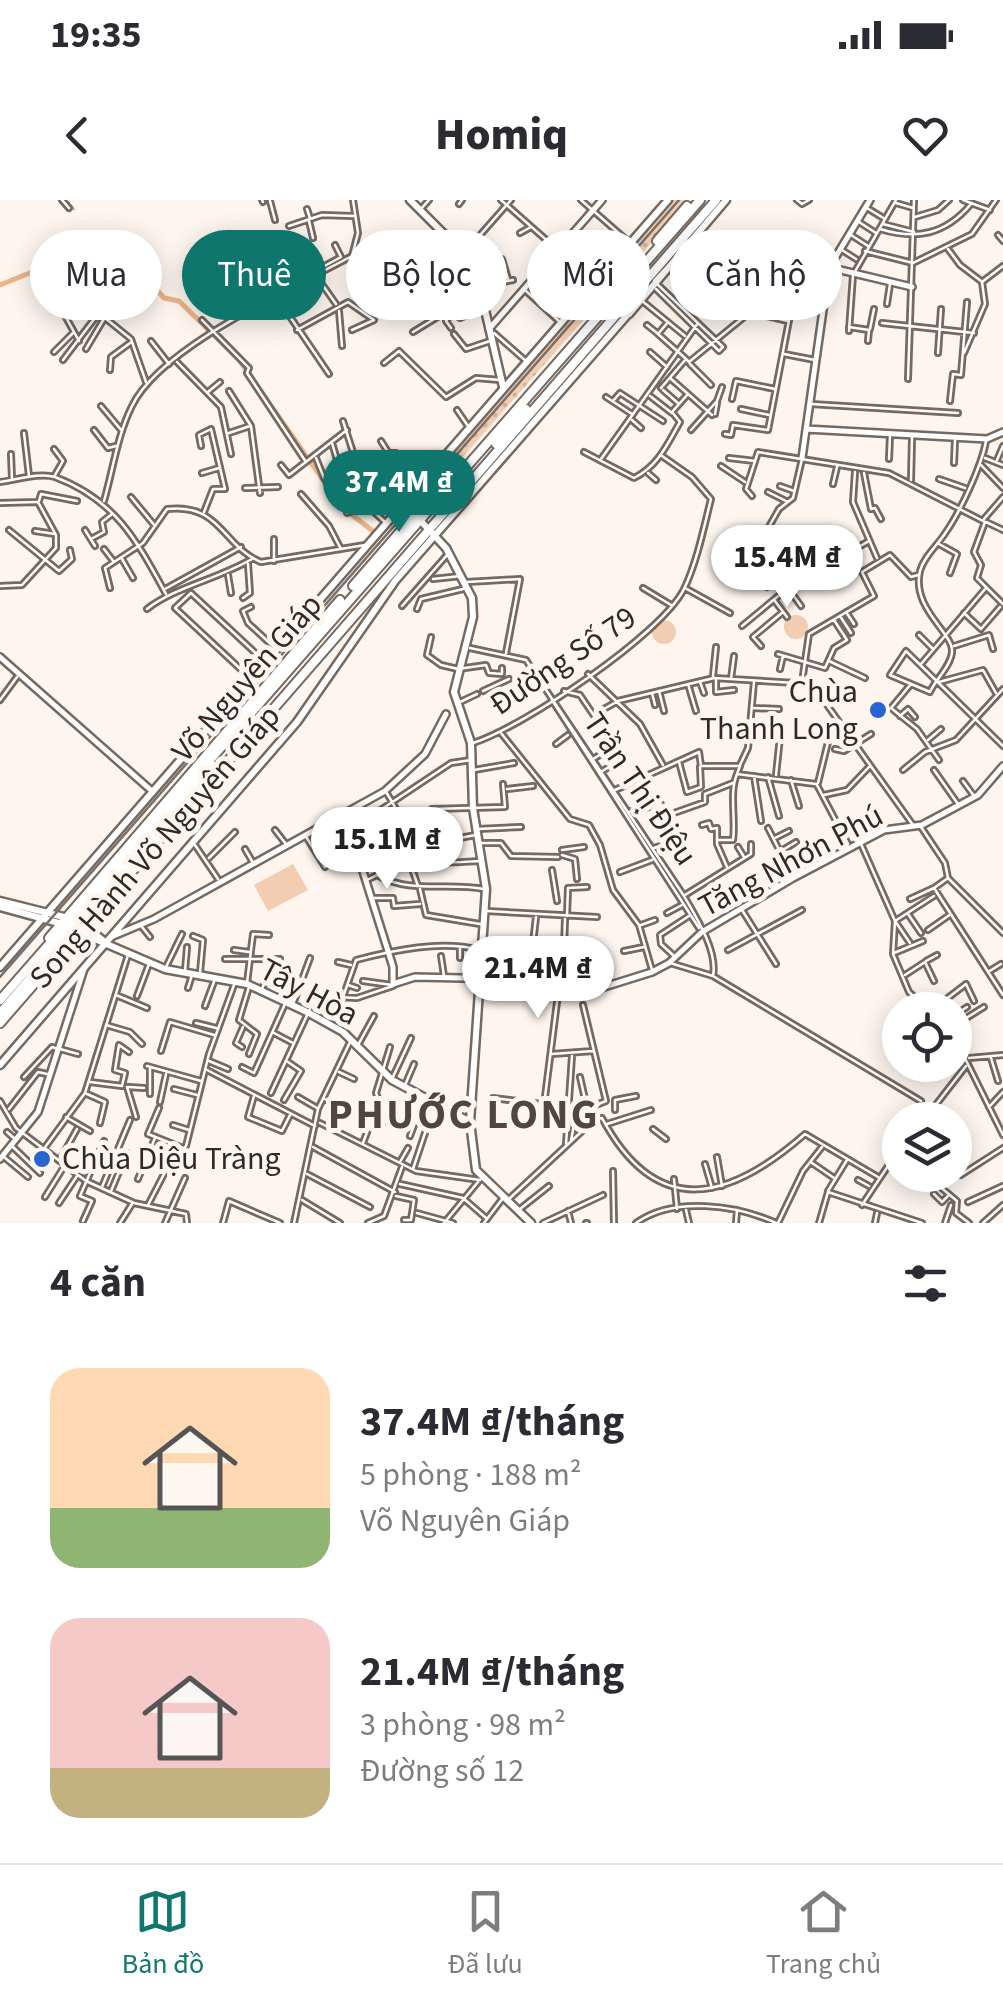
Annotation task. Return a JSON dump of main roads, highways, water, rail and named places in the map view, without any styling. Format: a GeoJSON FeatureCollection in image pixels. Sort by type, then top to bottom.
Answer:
{"type":"FeatureCollection","features":[{"type":"Feature","properties":{"kind":"main road"},"geometry":{"type":"LineString","coordinates":[[410,200],[464,254],[479,284],[502,384]]}},
{"type":"Feature","properties":{"kind":"main road"},"geometry":{"type":"LineString","coordinates":[[423,525],[469,428],[502,384],[527,362],[666,200]]}},
{"type":"Feature","properties":{"kind":"main road","name":"Võ Nguyên Giáp"},"geometry":{"type":"LineString","coordinates":[[1,997],[94,906],[697,200]]}},
{"type":"Feature","properties":{"kind":"main road","name":"Võ Nguyên Giáp"},"geometry":{"type":"LineString","coordinates":[[1,1019],[234,727],[423,525],[446,506],[713,200]]}},
{"type":"Feature","properties":{"kind":"main road","name":"Song Hành Võ Nguyên Giáp"},"geometry":{"type":"LineString","coordinates":[[423,525],[456,515],[728,200]]}},
{"type":"Feature","properties":{"kind":"main road","name":"Song Hành Võ Nguyên Giáp"},"geometry":{"type":"LineString","coordinates":[[0,1065],[314,700],[412,560],[423,525],[501,459]]}},
{"type":"Feature","properties":{"kind":"main road"},"geometry":{"type":"LineString","coordinates":[[0,967],[386,523],[423,525],[448,552],[465,580],[473,617],[458,669],[456,704],[471,743],[473,808],[486,889],[470,1122],[474,1167],[531,1223]]}},
{"type":"Feature","properties":{"kind":"main road"},"geometry":{"type":"LineString","coordinates":[[423,525],[465,580]]}},
{"type":"Feature","properties":{"kind":"main road","name":"Võ Nguyên Giáp"},"geometry":{"type":"LineString","coordinates":[[1,1019],[51,965],[76,925],[122,883],[413,546],[423,525]]}},
{"type":"Feature","properties":{"kind":"main road"},"geometry":{"type":"LineString","coordinates":[[220,714],[234,727]]}},
{"type":"Feature","properties":{"kind":"main road","name":"Võ Nguyên Giáp"},"geometry":{"type":"LineString","coordinates":[[1,997],[122,883]]}},
{"type":"Feature","properties":{"kind":"main road"},"geometry":{"type":"LineString","coordinates":[[94,906],[105,902]]}},
{"type":"Feature","properties":{"kind":"main road"},"geometry":{"type":"LineString","coordinates":[[0,904],[76,925]]}},
{"type":"Feature","properties":{"kind":"main road","name":"Tây Hòa"},"geometry":{"type":"LineString","coordinates":[[76,925],[165,969],[248,984],[309,1013],[354,1042],[392,1080],[470,1122]]}},
{"type":"Feature","properties":{"kind":"waterway"},"geometry":{"type":"LineString","coordinates":[[65,200],[74,209]]}},
{"type":"Feature","properties":{"kind":"waterway"},"geometry":{"type":"LineString","coordinates":[[0,285],[77,254],[102,255],[137,267],[164,298],[179,301],[239,360],[342,507],[374,532]]}},
{"type":"Feature","properties":{"kind":"railway"},"geometry":{"type":"LineString","coordinates":[[0,977],[679,200]]}},
{"type":"Feature","properties":{"kind":"place","name":"Chùa Thanh Long"},"geometry":{"type":"Point","coordinates":[878,710]}},
{"type":"Feature","properties":{"kind":"place","name":"Chùa Diệu Tràng"},"geometry":{"type":"Point","coordinates":[42,1159]}},
{"type":"Feature","properties":{"kind":"district","name":"PHƯỚC LONG"},"geometry":{"type":"Point","coordinates":[464,1115]}}]}
